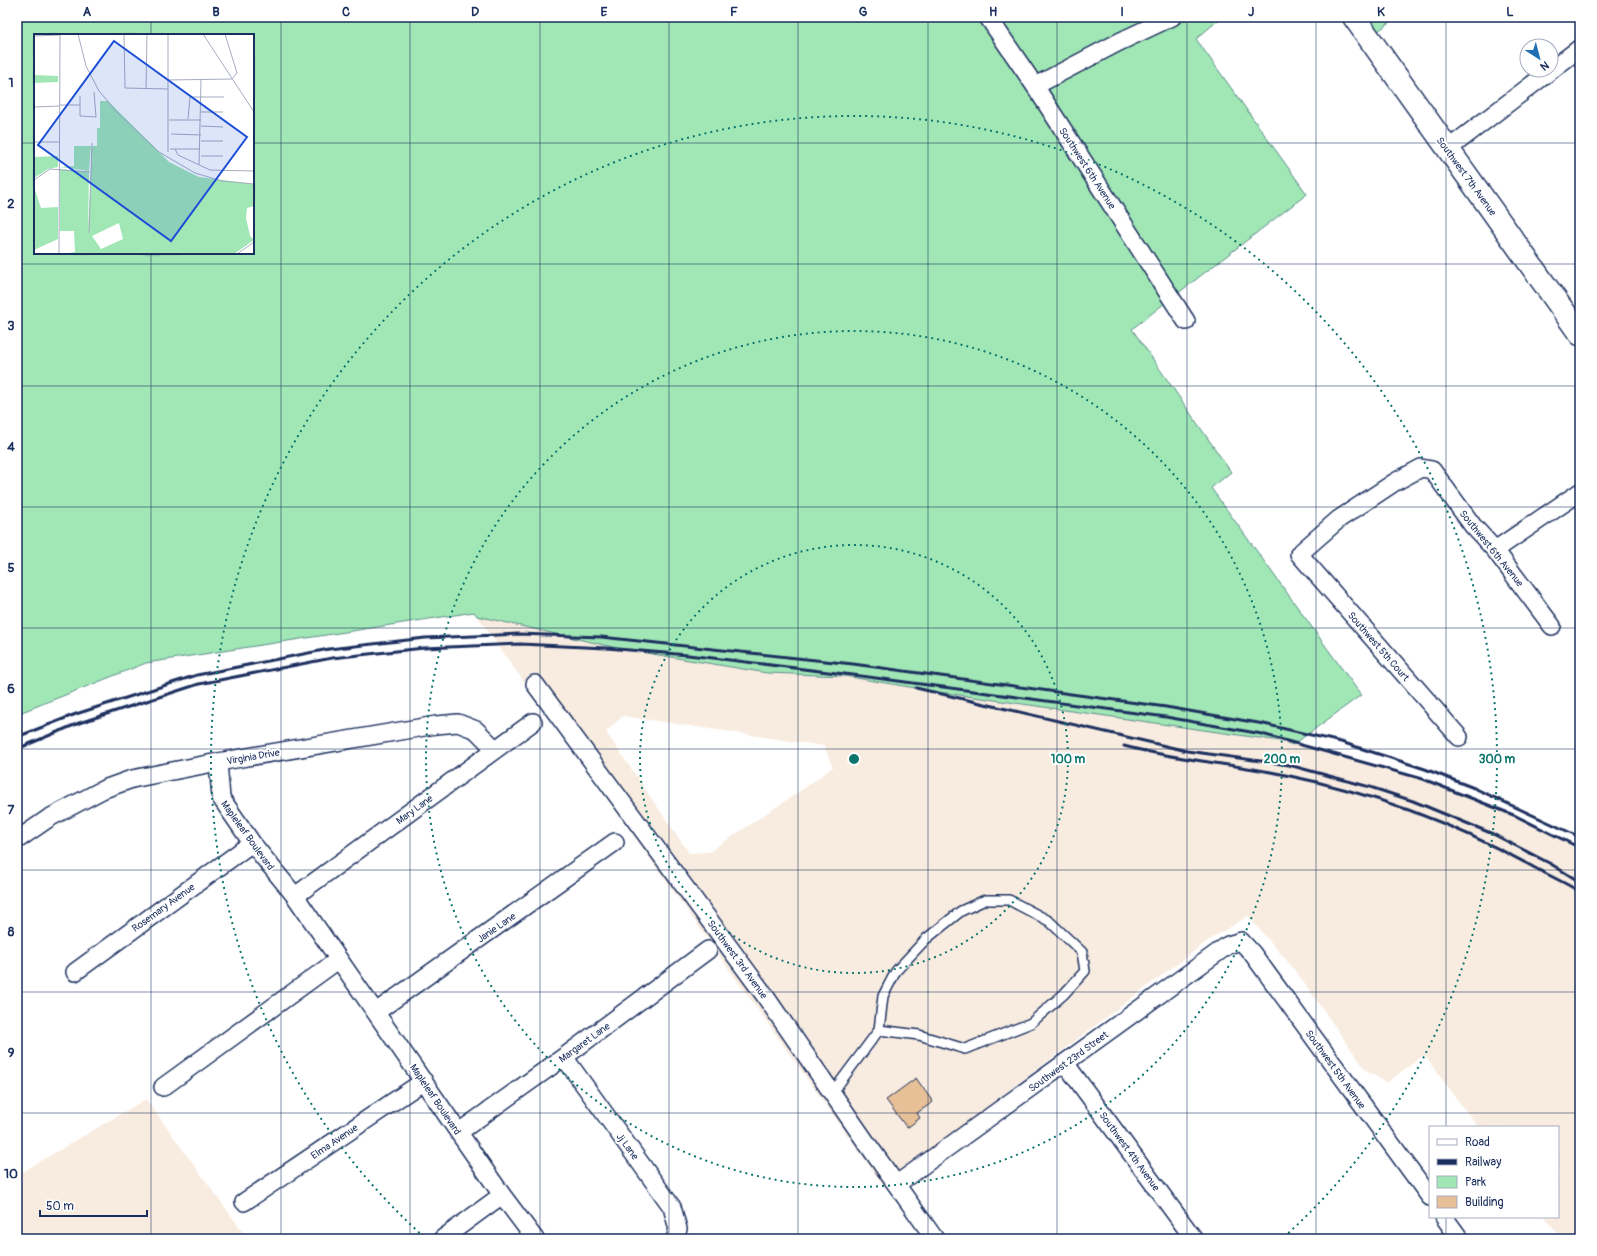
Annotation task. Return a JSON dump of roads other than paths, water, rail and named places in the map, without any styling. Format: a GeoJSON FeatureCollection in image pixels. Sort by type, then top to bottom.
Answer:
{"type":"FeatureCollection","features":[{"type":"Feature","properties":{"kind":"street","name":"Southwest 6th Avenue"},"geometry":{"type":"LineString","coordinates":[[988,17],[1035,86],[1186,321]]}},
{"type":"Feature","properties":{"kind":"street"},"geometry":{"type":"LineString","coordinates":[[1035,86],[1119,42],[1172,17]]}},
{"type":"Feature","properties":{"kind":"street","name":"Southwest 7th Avenue"},"geometry":{"type":"LineString","coordinates":[[1354,17],[1580,334]]}},
{"type":"Feature","properties":{"kind":"street"},"geometry":{"type":"LineString","coordinates":[[1448,149],[1580,48]]}},
{"type":"Feature","properties":{"kind":"street","name":"Southwest 6th Avenue"},"geometry":{"type":"LineString","coordinates":[[1299,554],[1339,519],[1395,482],[1421,468],[1432,470],[1473,526],[1495,550],[1552,626]]}},
{"type":"Feature","properties":{"kind":"street"},"geometry":{"type":"LineString","coordinates":[[1495,550],[1580,492]]}},
{"type":"Feature","properties":{"kind":"street","name":"Southwest 5th Court"},"geometry":{"type":"LineString","coordinates":[[1299,554],[1460,737]]}},
{"type":"Feature","properties":{"kind":"street","name":"Southwest 3rd Avenue"},"geometry":{"type":"LineString","coordinates":[[535,684],[764,992],[832,1093],[935,1239]]}},
{"type":"Feature","properties":{"kind":"street","name":"Mary Lane"},"geometry":{"type":"LineString","coordinates":[[295,896],[533,722]]}},
{"type":"Feature","properties":{"kind":"street","name":"Virginia Drive"},"geometry":{"type":"LineString","coordinates":[[17,840],[49,818],[104,789],[132,779],[218,762],[436,725],[458,723],[476,730],[496,749]]}},
{"type":"Feature","properties":{"kind":"street","name":"Mapleleaf Boulevard"},"geometry":{"type":"LineString","coordinates":[[218,762],[221,798],[252,843],[295,896],[502,1195],[535,1239]]}},
{"type":"Feature","properties":{"kind":"street","name":"Janie Lane"},"geometry":{"type":"LineString","coordinates":[[376,1012],[615,842]]}},
{"type":"Feature","properties":{"kind":"street","name":"Rosemary Avenue"},"geometry":{"type":"LineString","coordinates":[[75,972],[252,843]]}},
{"type":"Feature","properties":{"kind":"street","name":"Southwest 23rd Street"},"geometry":{"type":"LineString","coordinates":[[897,1184],[1228,945],[1241,941]]}},
{"type":"Feature","properties":{"kind":"street","name":"Southwest 5th Avenue"},"geometry":{"type":"LineString","coordinates":[[1241,941],[1252,953],[1429,1196]]}},
{"type":"Feature","properties":{"kind":"street","name":"Margaret Lane"},"geometry":{"type":"LineString","coordinates":[[459,1132],[564,1057],[708,950]]}},
{"type":"Feature","properties":{"kind":"street"},"geometry":{"type":"LineString","coordinates":[[163,1087],[338,960]]}},
{"type":"Feature","properties":{"kind":"street","name":"Jj Lane"},"geometry":{"type":"LineString","coordinates":[[564,1057],[672,1207],[678,1229],[676,1239]]}},
{"type":"Feature","properties":{"kind":"street","name":"Southwest 4th Avenue"},"geometry":{"type":"LineString","coordinates":[[1065,1063],[1194,1239]]}},
{"type":"Feature","properties":{"kind":"street","name":"Elma Avenue"},"geometry":{"type":"LineString","coordinates":[[244,1202],[424,1081]]}},
{"type":"Feature","properties":{"kind":"street"},"geometry":{"type":"LineString","coordinates":[[442,1239],[502,1195]]}},
{"type":"Feature","properties":{"kind":"street"},"geometry":{"type":"LineString","coordinates":[[1445,1218],[1460,1239]]}},
{"type":"Feature","properties":{"kind":"lane"},"geometry":{"type":"LineString","coordinates":[[832,1093],[879,1030],[883,996],[896,971],[926,939],[961,911],[985,900],[1008,900],[1049,921],[1082,952],[1085,971],[1064,994],[1031,1023],[965,1049],[919,1035],[879,1030]]}},
{"type":"Feature","properties":{"kind":"railway"},"geometry":{"type":"LineString","coordinates":[[17,737],[76,714],[197,675],[329,649],[425,638],[519,634],[601,637],[853,664],[1166,707],[1264,724],[1341,742],[1425,769],[1474,788],[1580,837]]}},
{"type":"Feature","properties":{"kind":"railway"},"geometry":{"type":"LineString","coordinates":[[17,749],[79,723],[199,684],[332,658],[424,648],[520,644],[606,648],[688,655],[861,676],[1166,717],[1262,734],[1423,779],[1516,816],[1580,848]]}},
{"type":"Feature","properties":{"kind":"railway"},"geometry":{"type":"LineString","coordinates":[[916,688],[1187,751],[1289,765],[1370,787],[1413,801],[1493,834],[1551,864],[1580,882]]}},
{"type":"Feature","properties":{"kind":"railway"},"geometry":{"type":"LineString","coordinates":[[1124,746],[1163,755],[1281,774],[1314,781],[1380,800],[1412,811],[1474,837],[1580,892]]}}]}
